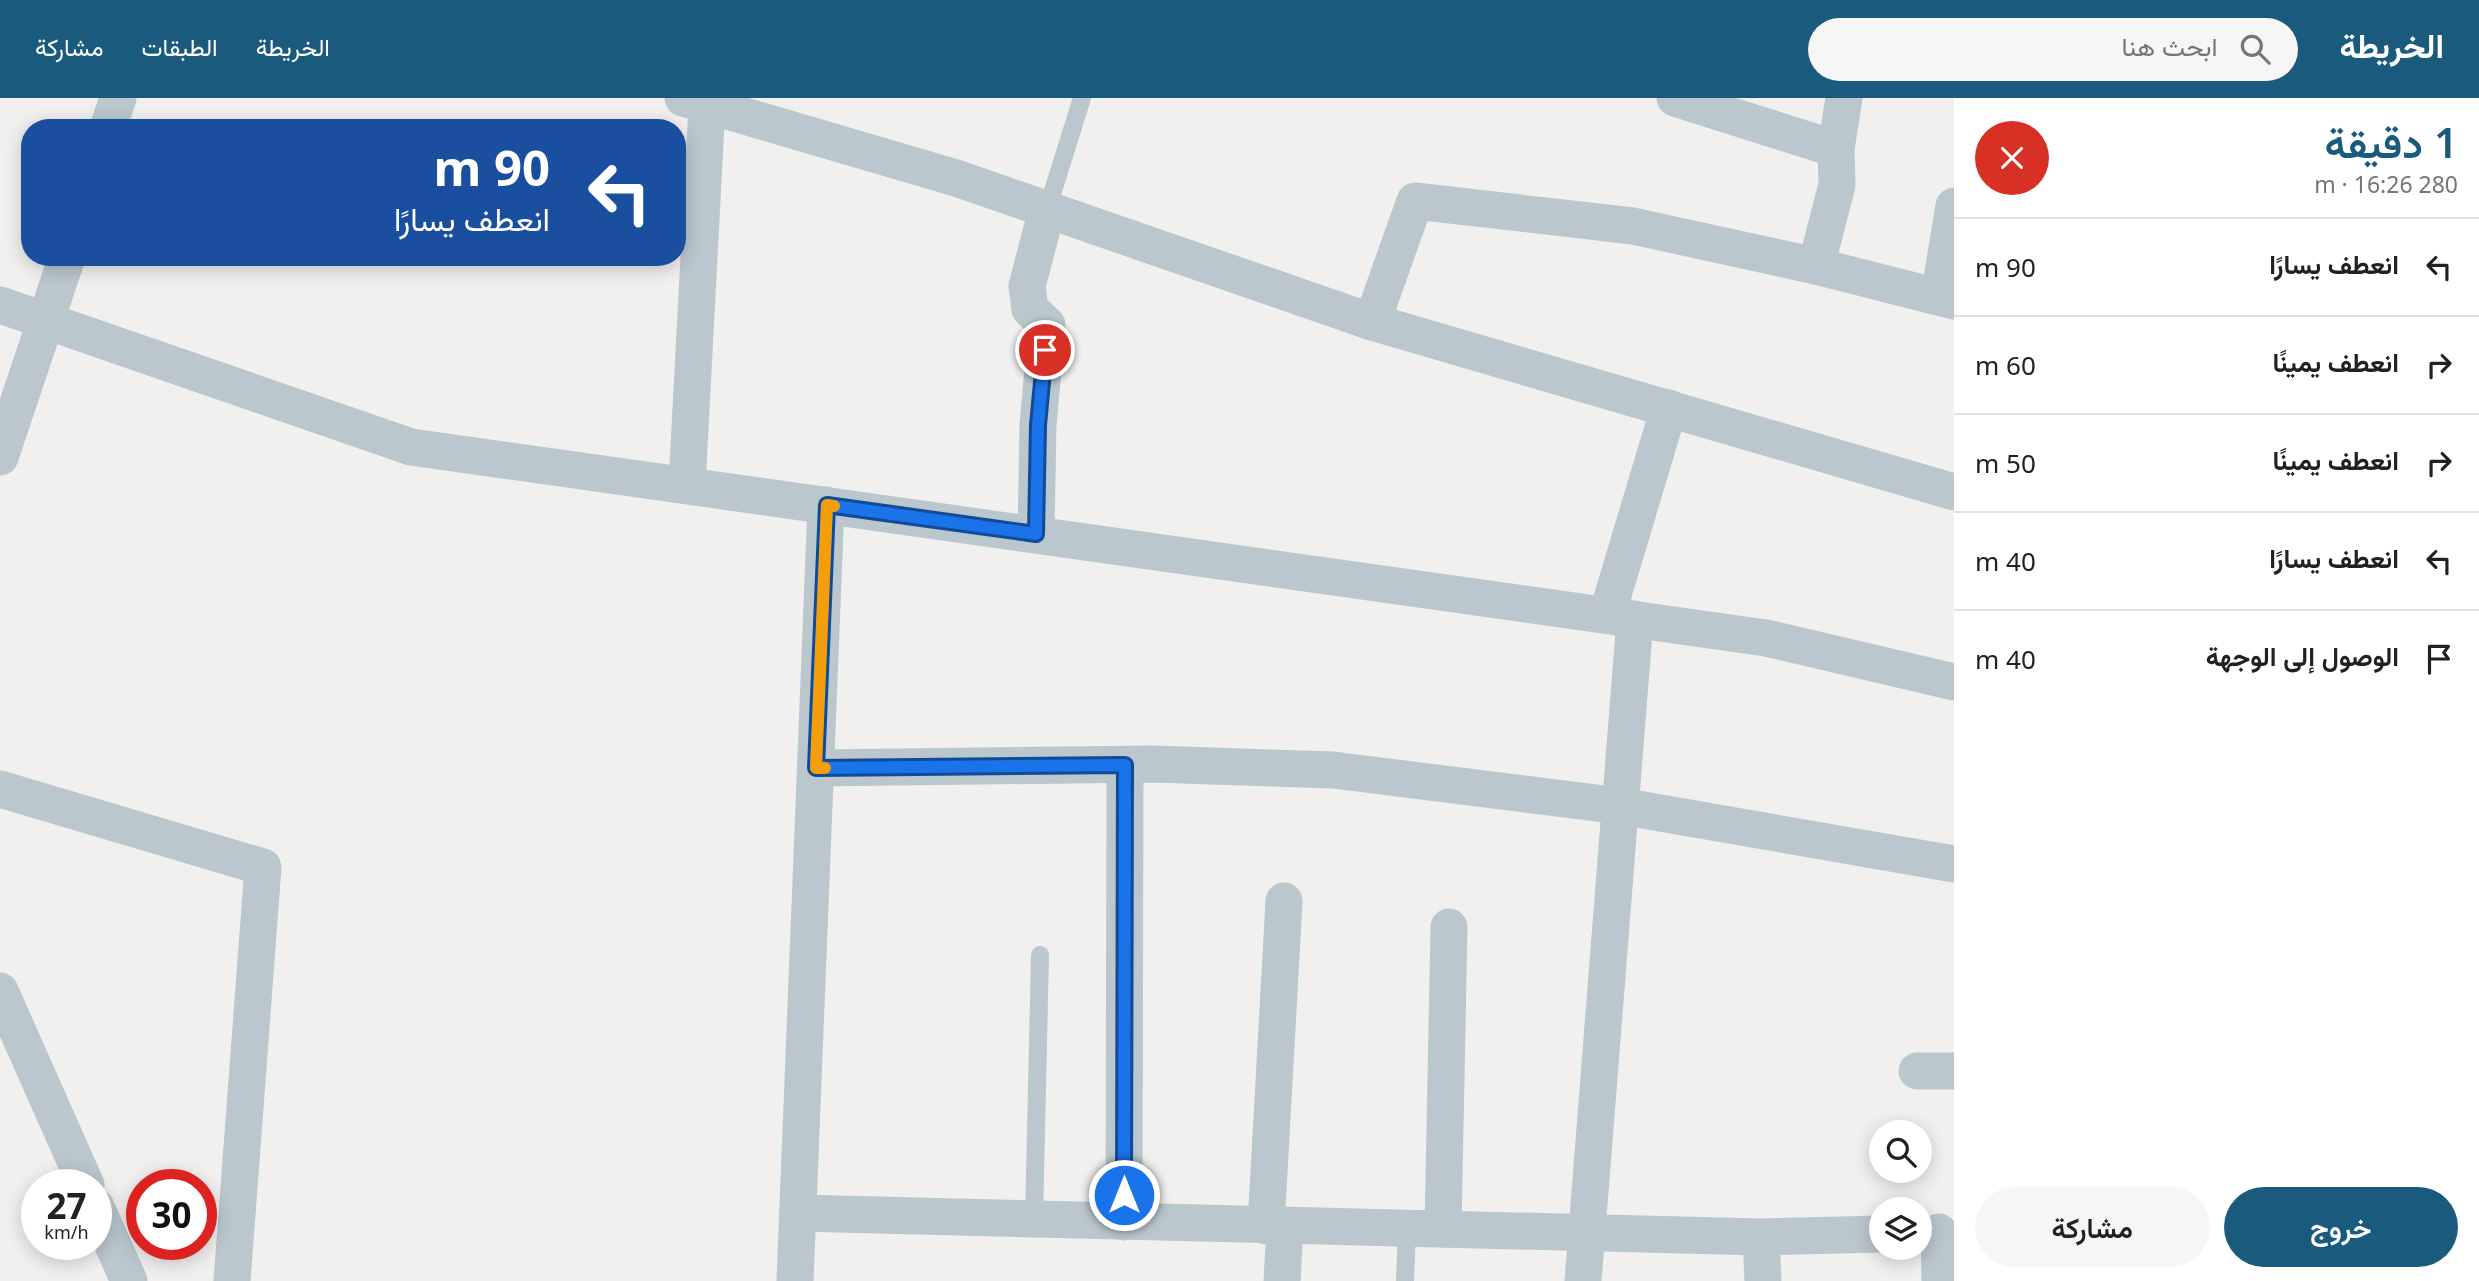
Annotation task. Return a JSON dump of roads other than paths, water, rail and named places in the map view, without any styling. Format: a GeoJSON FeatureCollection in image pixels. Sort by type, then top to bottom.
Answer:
{"type":"FeatureCollection","features":[{"type":"Feature","properties":{"kind":"street"},"geometry":{"type":"LineString","coordinates":[[111,119],[118,98]]}},
{"type":"Feature","properties":{"kind":"street"},"geometry":{"type":"LineString","coordinates":[[1675,98],[1836,149]]}},
{"type":"Feature","properties":{"kind":"street"},"geometry":{"type":"LineString","coordinates":[[1816,266],[1838,185],[1836,149],[1844,98]]}},
{"type":"Feature","properties":{"kind":"street"},"geometry":{"type":"LineString","coordinates":[[687,485],[695,102],[956,178],[1372,322],[1954,492]]}},
{"type":"Feature","properties":{"kind":"street"},"geometry":{"type":"LineString","coordinates":[[1372,322],[1415,201],[1633,226],[1816,266],[1947,299],[1954,206]]}},
{"type":"Feature","properties":{"kind":"street"},"geometry":{"type":"LineString","coordinates":[[1036,534],[1038,425],[1047,325],[1030,309],[1027,286],[1047,209]]}},
{"type":"Feature","properties":{"kind":"street"},"geometry":{"type":"LineString","coordinates":[[0,457],[64,266]]}},
{"type":"Feature","properties":{"kind":"street"},"geometry":{"type":"LineString","coordinates":[[0,305],[411,447],[1766,638],[1954,682]]}},
{"type":"Feature","properties":{"kind":"street"},"geometry":{"type":"LineString","coordinates":[[1583,1281],[1620,806],[1621,617],[1669,408]]}},
{"type":"Feature","properties":{"kind":"street"},"geometry":{"type":"LineString","coordinates":[[795,1281],[827,505]]}},
{"type":"Feature","properties":{"kind":"street"},"geometry":{"type":"LineString","coordinates":[[816,768],[1125,765],[1333,770],[1620,806],[1954,864]]}},
{"type":"Feature","properties":{"kind":"street"},"geometry":{"type":"LineString","coordinates":[[1124,1222],[1125,765]]}},
{"type":"Feature","properties":{"kind":"street"},"geometry":{"type":"LineString","coordinates":[[0,789],[263,867],[232,1281]]}},
{"type":"Feature","properties":{"kind":"street"},"geometry":{"type":"LineString","coordinates":[[1282,1281],[1276,1226],[1284,901]]}},
{"type":"Feature","properties":{"kind":"street"},"geometry":{"type":"LineString","coordinates":[[1443,1229],[1449,928]]}},
{"type":"Feature","properties":{"kind":"street"},"geometry":{"type":"LineString","coordinates":[[0,991],[79,1169]]}},
{"type":"Feature","properties":{"kind":"street"},"geometry":{"type":"LineString","coordinates":[[1917,1071],[1954,1072]]}},
{"type":"Feature","properties":{"kind":"street"},"geometry":{"type":"LineString","coordinates":[[798,1213],[1761,1237],[1869,1234]]}},
{"type":"Feature","properties":{"kind":"street"},"geometry":{"type":"LineString","coordinates":[[1938,1232],[1940,1281]]}},
{"type":"Feature","properties":{"kind":"street"},"geometry":{"type":"LineString","coordinates":[[1761,1237],[1763,1281]]}},
{"type":"Feature","properties":{"kind":"street"},"geometry":{"type":"LineString","coordinates":[[112,1243],[129,1281]]}},
{"type":"Feature","properties":{"kind":"lane"},"geometry":{"type":"LineString","coordinates":[[1047,209],[1082,98]]}},
{"type":"Feature","properties":{"kind":"lane"},"geometry":{"type":"LineString","coordinates":[[1034,1219],[1040,955]]}},
{"type":"Feature","properties":{"kind":"lane"},"geometry":{"type":"LineString","coordinates":[[1405,1281],[1407,1228]]}}]}
